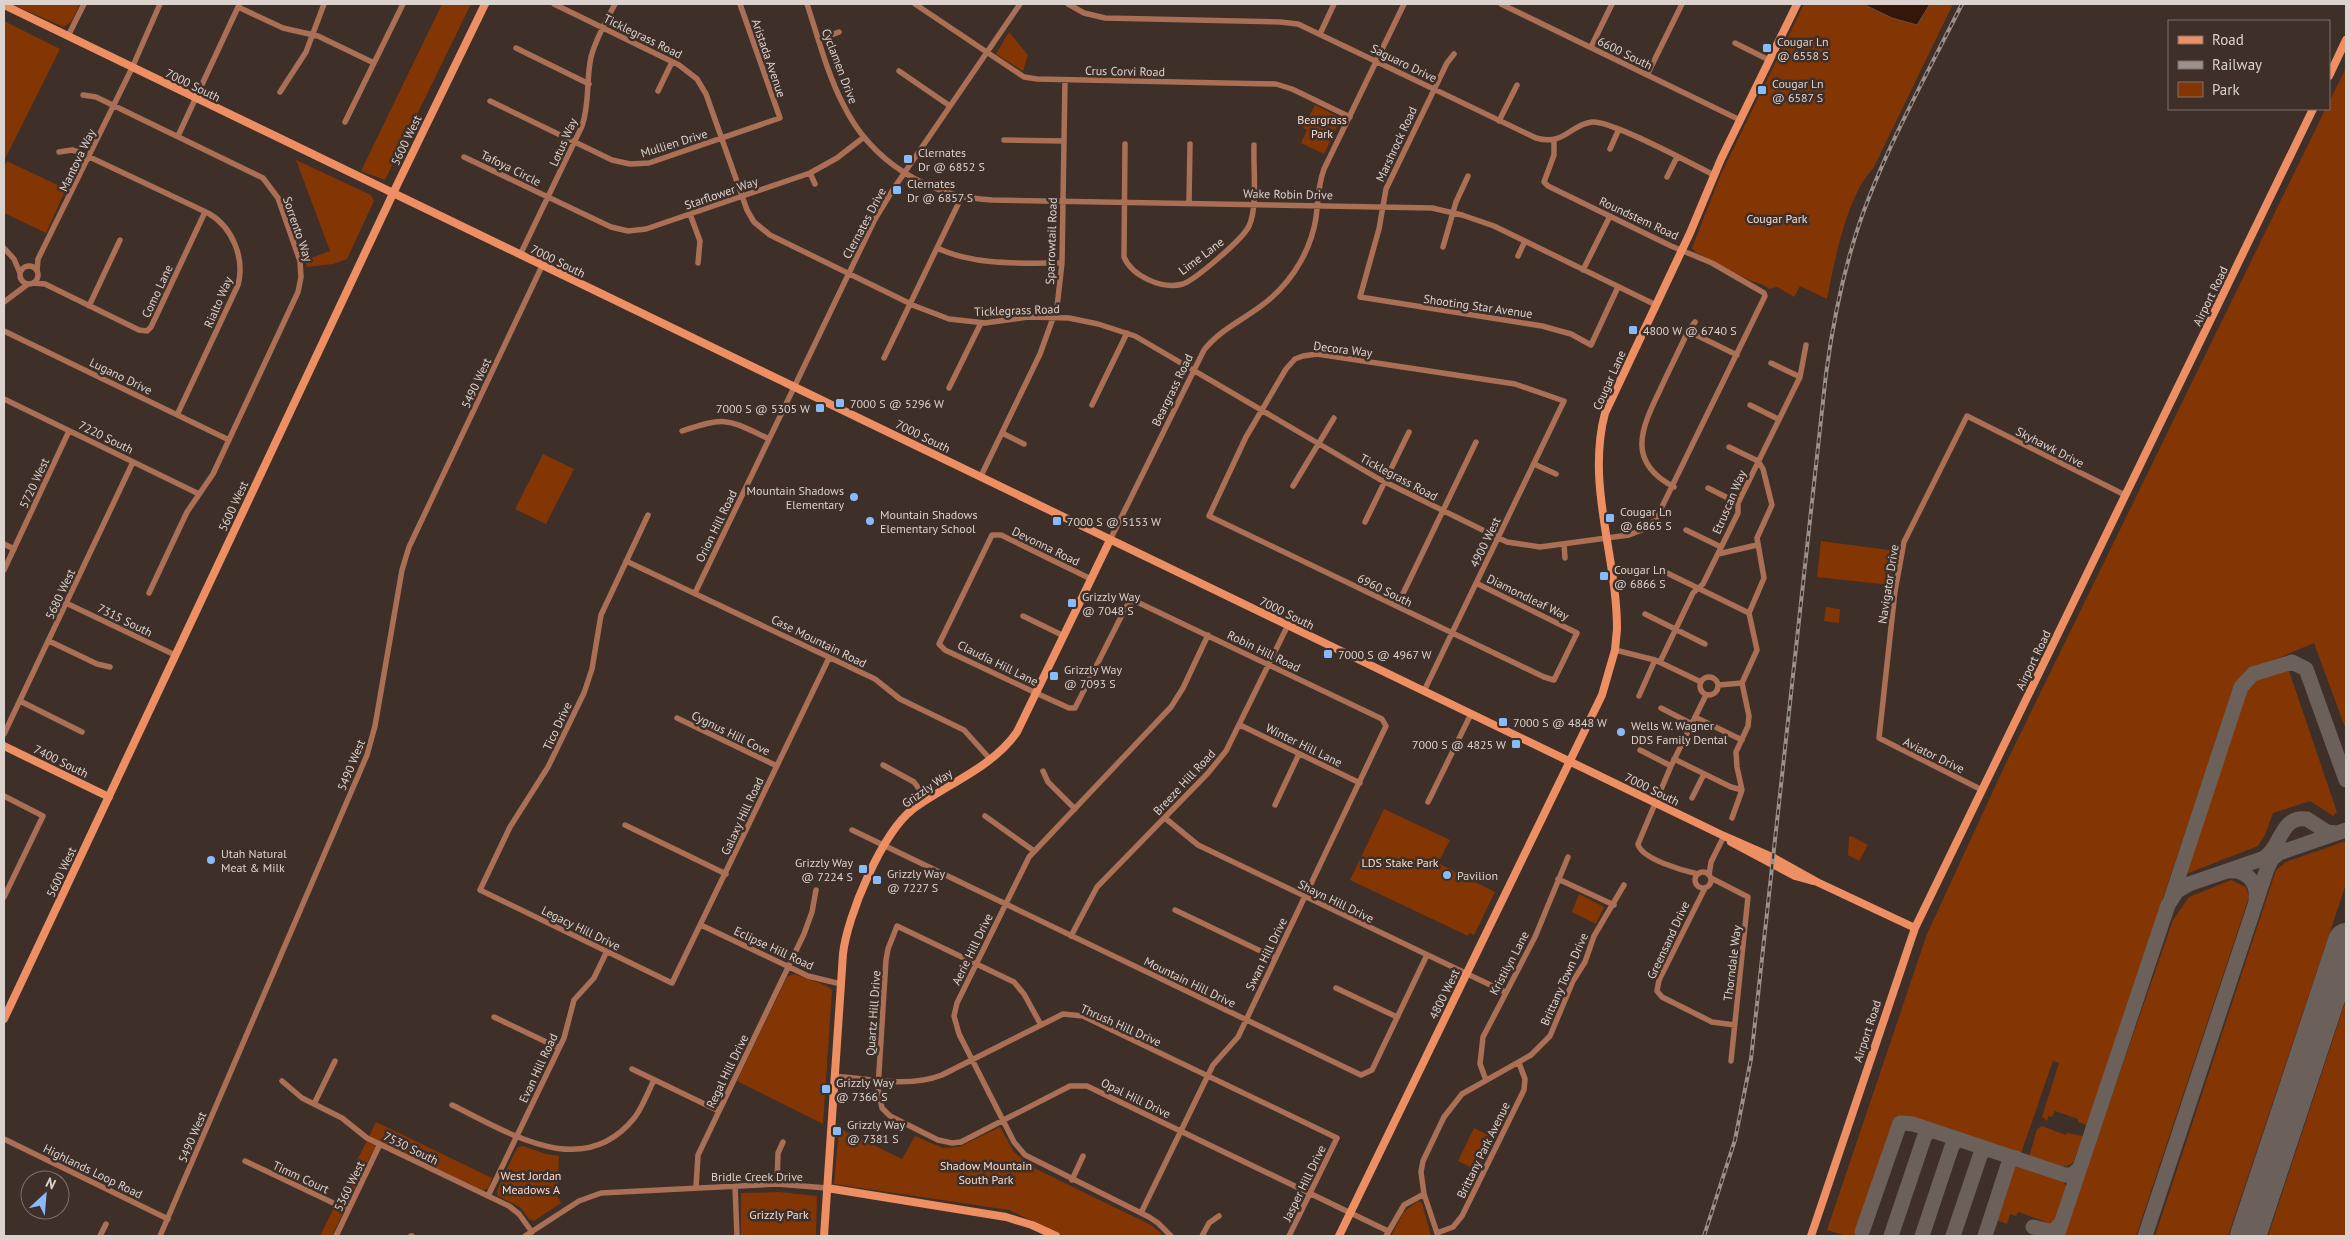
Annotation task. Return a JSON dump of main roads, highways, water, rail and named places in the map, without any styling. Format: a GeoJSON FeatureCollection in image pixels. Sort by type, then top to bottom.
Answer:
{"type":"FeatureCollection","features":[{"type":"Feature","properties":{"kind":"railway"},"geometry":{"type":"LineString","coordinates":[[1704,1236],[1735,1140],[1751,1059],[1826,374],[1837,307],[1853,242],[1878,175],[1962,4]]}},
{"type":"Feature","properties":{"kind":"place","name":"Cougar Ln @ 6558 S"},"geometry":{"type":"Point","coordinates":[1767,48]}},
{"type":"Feature","properties":{"kind":"place","name":"Cougar Ln @ 6587 S"},"geometry":{"type":"Point","coordinates":[1762,90]}},
{"type":"Feature","properties":{"kind":"place","name":"Clernates Dr @ 6852 S"},"geometry":{"type":"Point","coordinates":[908,159]}},
{"type":"Feature","properties":{"kind":"place","name":"Clernates Dr @ 6857 S"},"geometry":{"type":"Point","coordinates":[897,190]}},
{"type":"Feature","properties":{"kind":"place","name":"4800 W @ 6740 S"},"geometry":{"type":"Point","coordinates":[1633,330]}},
{"type":"Feature","properties":{"kind":"place","name":"7000 S @ 5296 W"},"geometry":{"type":"Point","coordinates":[840,403]}},
{"type":"Feature","properties":{"kind":"place","name":"7000 S @ 5305 W"},"geometry":{"type":"Point","coordinates":[820,408]}},
{"type":"Feature","properties":{"kind":"place","name":"Mountain Shadows Elementary"},"geometry":{"type":"Point","coordinates":[854,497]}},
{"type":"Feature","properties":{"kind":"place","name":"Cougar Ln @ 6865 S"},"geometry":{"type":"Point","coordinates":[1610,518]}},
{"type":"Feature","properties":{"kind":"place","name":"Mountain Shadows Elementary School"},"geometry":{"type":"Point","coordinates":[870,521]}},
{"type":"Feature","properties":{"kind":"place","name":"7000 S @ 5153 W"},"geometry":{"type":"Point","coordinates":[1057,521]}},
{"type":"Feature","properties":{"kind":"place","name":"Cougar Ln @ 6866 S"},"geometry":{"type":"Point","coordinates":[1604,576]}},
{"type":"Feature","properties":{"kind":"place","name":"Grizzly Way @ 7048 S"},"geometry":{"type":"Point","coordinates":[1072,603]}},
{"type":"Feature","properties":{"kind":"place","name":"7000 S @ 4967 W"},"geometry":{"type":"Point","coordinates":[1328,654]}},
{"type":"Feature","properties":{"kind":"place","name":"Grizzly Way @ 7093 S"},"geometry":{"type":"Point","coordinates":[1054,676]}},
{"type":"Feature","properties":{"kind":"place","name":"7000 S @ 4848 W"},"geometry":{"type":"Point","coordinates":[1503,722]}},
{"type":"Feature","properties":{"kind":"place","name":"Wells W. Wagner DDS Family Dental"},"geometry":{"type":"Point","coordinates":[1621,732]}},
{"type":"Feature","properties":{"kind":"place","name":"7000 S @ 4825 W"},"geometry":{"type":"Point","coordinates":[1516,744]}},
{"type":"Feature","properties":{"kind":"place","name":"Utah Natural Meat & Milk"},"geometry":{"type":"Point","coordinates":[211,860]}},
{"type":"Feature","properties":{"kind":"place","name":"Grizzly Way @ 7224 S"},"geometry":{"type":"Point","coordinates":[863,869]}},
{"type":"Feature","properties":{"kind":"place","name":"Pavilion"},"geometry":{"type":"Point","coordinates":[1447,875]}},
{"type":"Feature","properties":{"kind":"place","name":"Grizzly Way @ 7227 S"},"geometry":{"type":"Point","coordinates":[877,880]}},
{"type":"Feature","properties":{"kind":"place","name":"Grizzly Way @ 7366 S"},"geometry":{"type":"Point","coordinates":[826,1089]}},
{"type":"Feature","properties":{"kind":"place","name":"Grizzly Way @ 7381 S"},"geometry":{"type":"Point","coordinates":[837,1131]}},
{"type":"Feature","properties":{"kind":"park label","name":"Beargrass Park"},"geometry":{"type":"Point","coordinates":[1322,126]}},
{"type":"Feature","properties":{"kind":"park label","name":"Cougar Park"},"geometry":{"type":"Point","coordinates":[1777,218]}},
{"type":"Feature","properties":{"kind":"park label","name":"LDS Stake Park"},"geometry":{"type":"Point","coordinates":[1400,862]}},
{"type":"Feature","properties":{"kind":"park label","name":"Shadow Mountain South Park"},"geometry":{"type":"Point","coordinates":[986,1172]}},
{"type":"Feature","properties":{"kind":"park label","name":"West Jordan Meadows A"},"geometry":{"type":"Point","coordinates":[531,1182]}},
{"type":"Feature","properties":{"kind":"park label","name":"Grizzly Park"},"geometry":{"type":"Point","coordinates":[779,1214]}}]}
